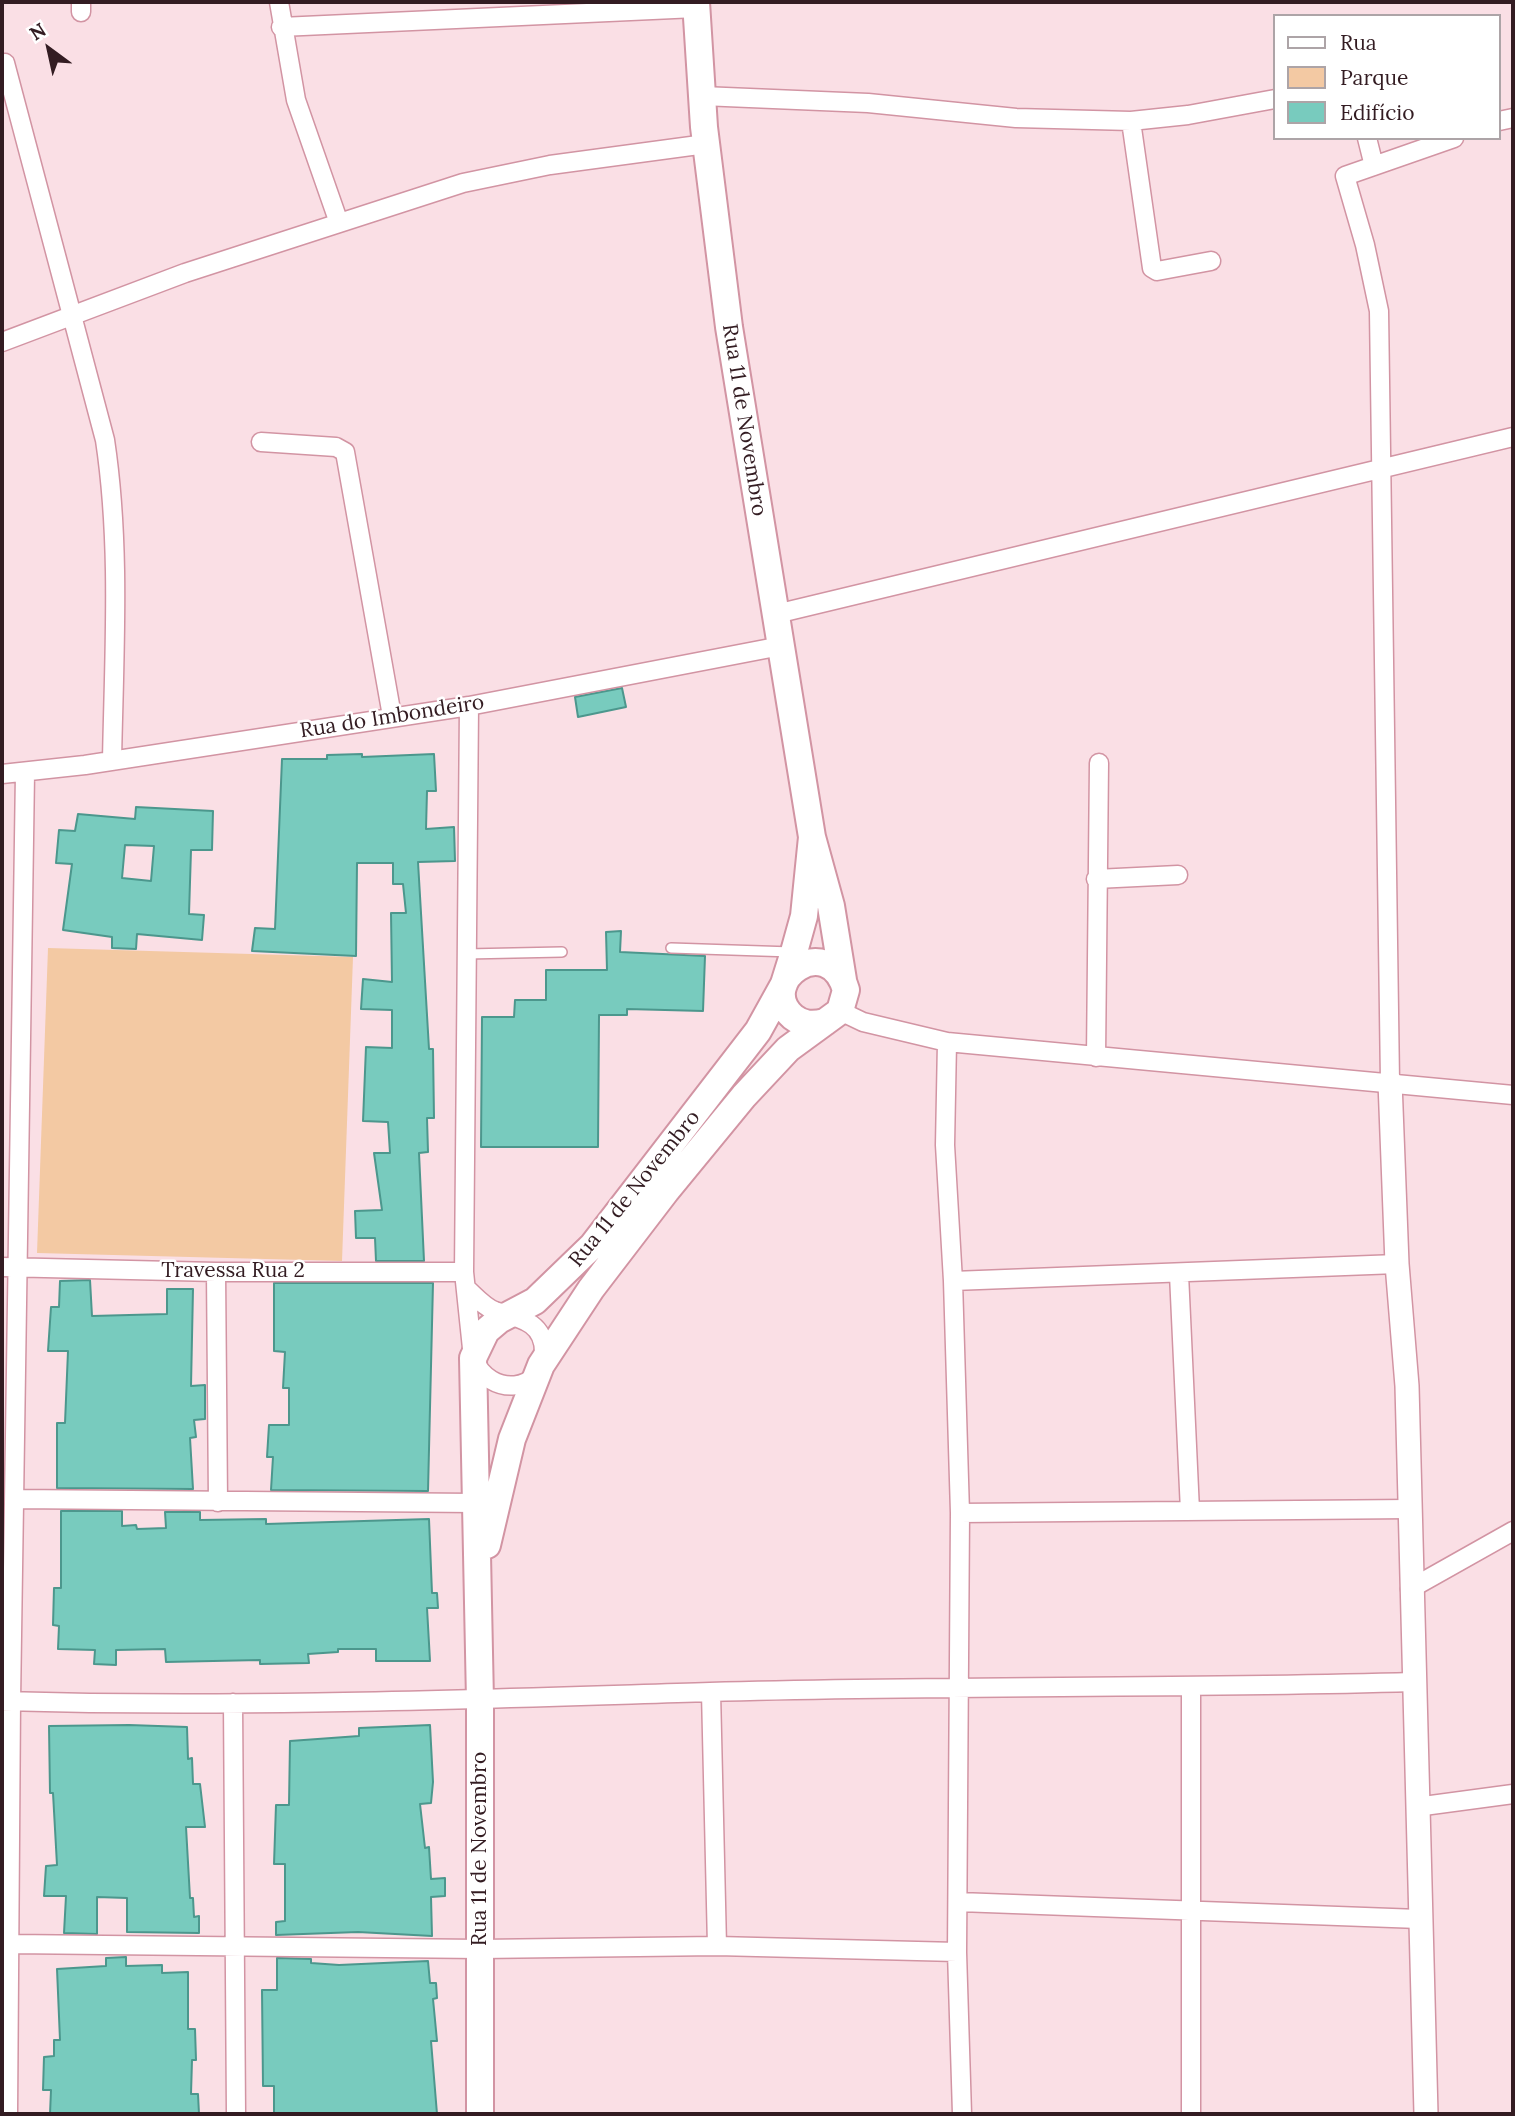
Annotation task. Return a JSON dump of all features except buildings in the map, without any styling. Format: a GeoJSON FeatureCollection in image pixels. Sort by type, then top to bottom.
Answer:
{"type":"FeatureCollection","features":[{"type":"Feature","properties":{"kind":"main road","name":"Rua 11 de Novembro"},"geometry":{"type":"LineString","coordinates":[[478,1584],[512,1439],[541,1365],[592,1289],[735,1107],[788,1049],[832,1017],[846,990],[831,906],[812,836],[729,327],[706,144],[696,5]]}},
{"type":"Feature","properties":{"kind":"main road","name":"Rua 11 de Novembro"},"geometry":{"type":"LineString","coordinates":[[784,984],[804,916],[812,836]]}},
{"type":"Feature","properties":{"kind":"main road","name":"Rua 11 de Novembro"},"geometry":{"type":"LineString","coordinates":[[480,2114],[480,1701],[473,1358],[486,1331],[555,1284],[593,1245],[726,1075],[758,1031],[784,984],[797,967],[818,962],[837,971],[843,980]]}},
{"type":"Feature","properties":{"kind":"main road"},"geometry":{"type":"LineString","coordinates":[[784,984],[784,1004],[796,1019],[815,1025],[832,1017]]}},
{"type":"Feature","properties":{"kind":"street"},"geometry":{"type":"LineString","coordinates":[[279,2],[281,27],[296,100],[339,223]]}},
{"type":"Feature","properties":{"kind":"street"},"geometry":{"type":"LineString","coordinates":[[281,27],[696,5]]}},
{"type":"Feature","properties":{"kind":"street"},"geometry":{"type":"LineString","coordinates":[[5,63],[99,414],[111,488],[115,589],[112,761]]}},
{"type":"Feature","properties":{"kind":"street"},"geometry":{"type":"LineString","coordinates":[[702,96],[869,103],[1016,118],[1131,121],[1188,115],[1274,99]]}},
{"type":"Feature","properties":{"kind":"street"},"geometry":{"type":"LineString","coordinates":[[1131,121],[1152,268],[1157,271],[1211,261]]}},
{"type":"Feature","properties":{"kind":"street"},"geometry":{"type":"LineString","coordinates":[[1368,140],[1374,166]]}},
{"type":"Feature","properties":{"kind":"street"},"geometry":{"type":"LineString","coordinates":[[1426,2114],[1412,1682],[1406,1372],[1397,1264],[1390,1082],[1379,311],[1368,257],[1345,177],[1448,140]]}},
{"type":"Feature","properties":{"kind":"street"},"geometry":{"type":"LineString","coordinates":[[2,342],[72,318],[185,273],[463,183],[706,144]]}},
{"type":"Feature","properties":{"kind":"street"},"geometry":{"type":"LineString","coordinates":[[776,614],[1513,437]]}},
{"type":"Feature","properties":{"kind":"street"},"geometry":{"type":"LineString","coordinates":[[261,442],[336,447],[345,452],[392,716]]}},
{"type":"Feature","properties":{"kind":"street","name":"Rua do Imbondeiro"},"geometry":{"type":"LineString","coordinates":[[2,774],[112,761],[469,706],[781,646]]}},
{"type":"Feature","properties":{"kind":"street"},"geometry":{"type":"LineString","coordinates":[[465,1280],[488,1308],[513,1314],[531,1323],[540,1335],[544,1352],[541,1365],[522,1382],[501,1386],[485,1378],[473,1358],[465,1280],[469,706]]}},
{"type":"Feature","properties":{"kind":"street"},"geometry":{"type":"LineString","coordinates":[[1096,1057],[1099,763]]}},
{"type":"Feature","properties":{"kind":"street"},"geometry":{"type":"LineString","coordinates":[[8,2114],[11,1944],[6,1701],[15,1499],[8,1462],[9,1268],[20,1004],[25,773]]}},
{"type":"Feature","properties":{"kind":"street"},"geometry":{"type":"LineString","coordinates":[[1096,879],[1178,875]]}},
{"type":"Feature","properties":{"kind":"street"},"geometry":{"type":"LineString","coordinates":[[2,1004],[20,1004]]}},
{"type":"Feature","properties":{"kind":"street"},"geometry":{"type":"LineString","coordinates":[[832,1017],[947,1042],[1390,1082],[1513,1096]]}},
{"type":"Feature","properties":{"kind":"street"},"geometry":{"type":"LineString","coordinates":[[947,1042],[945,1145],[953,1281],[960,1513],[957,1952],[962,2114]]}},
{"type":"Feature","properties":{"kind":"street"},"geometry":{"type":"LineString","coordinates":[[953,1281],[1397,1264]]}},
{"type":"Feature","properties":{"kind":"street","name":"Travessa Rua 2"},"geometry":{"type":"LineString","coordinates":[[9,1268],[465,1280]]}},
{"type":"Feature","properties":{"kind":"street"},"geometry":{"type":"LineString","coordinates":[[216,1272],[218,1502]]}},
{"type":"Feature","properties":{"kind":"street"},"geometry":{"type":"LineString","coordinates":[[1179,1274],[1190,1511]]}},
{"type":"Feature","properties":{"kind":"street"},"geometry":{"type":"LineString","coordinates":[[15,1499],[475,1503]]}},
{"type":"Feature","properties":{"kind":"street"},"geometry":{"type":"LineString","coordinates":[[960,1513],[1410,1509]]}},
{"type":"Feature","properties":{"kind":"street"},"geometry":{"type":"LineString","coordinates":[[1410,1589],[1513,1531]]}},
{"type":"Feature","properties":{"kind":"street"},"geometry":{"type":"LineString","coordinates":[[6,1701],[480,1701],[711,1692],[1191,1688],[1412,1682]]}},
{"type":"Feature","properties":{"kind":"street"},"geometry":{"type":"LineString","coordinates":[[1191,1688],[1191,2114]]}},
{"type":"Feature","properties":{"kind":"street"},"geometry":{"type":"LineString","coordinates":[[711,1692],[717,1946]]}},
{"type":"Feature","properties":{"kind":"street"},"geometry":{"type":"LineString","coordinates":[[233,1703],[236,2114]]}},
{"type":"Feature","properties":{"kind":"street"},"geometry":{"type":"LineString","coordinates":[[1416,1807],[1513,1794]]}},
{"type":"Feature","properties":{"kind":"street"},"geometry":{"type":"LineString","coordinates":[[959,1902],[1419,1919]]}},
{"type":"Feature","properties":{"kind":"street"},"geometry":{"type":"LineString","coordinates":[[11,1944],[480,1949],[717,1946],[957,1952]]}},
{"type":"Feature","properties":{"kind":"lane"},"geometry":{"type":"LineString","coordinates":[[671,947],[794,952]]}},
{"type":"Feature","properties":{"kind":"lane"},"geometry":{"type":"LineString","coordinates":[[466,954],[562,953]]}},
{"type":"Feature","properties":{"kind":"green space"},"geometry":{"type":"Polygon","coordinates":[[[48,948],[353,957],[342,1261],[37,1253],[48,948]]]}}]}
